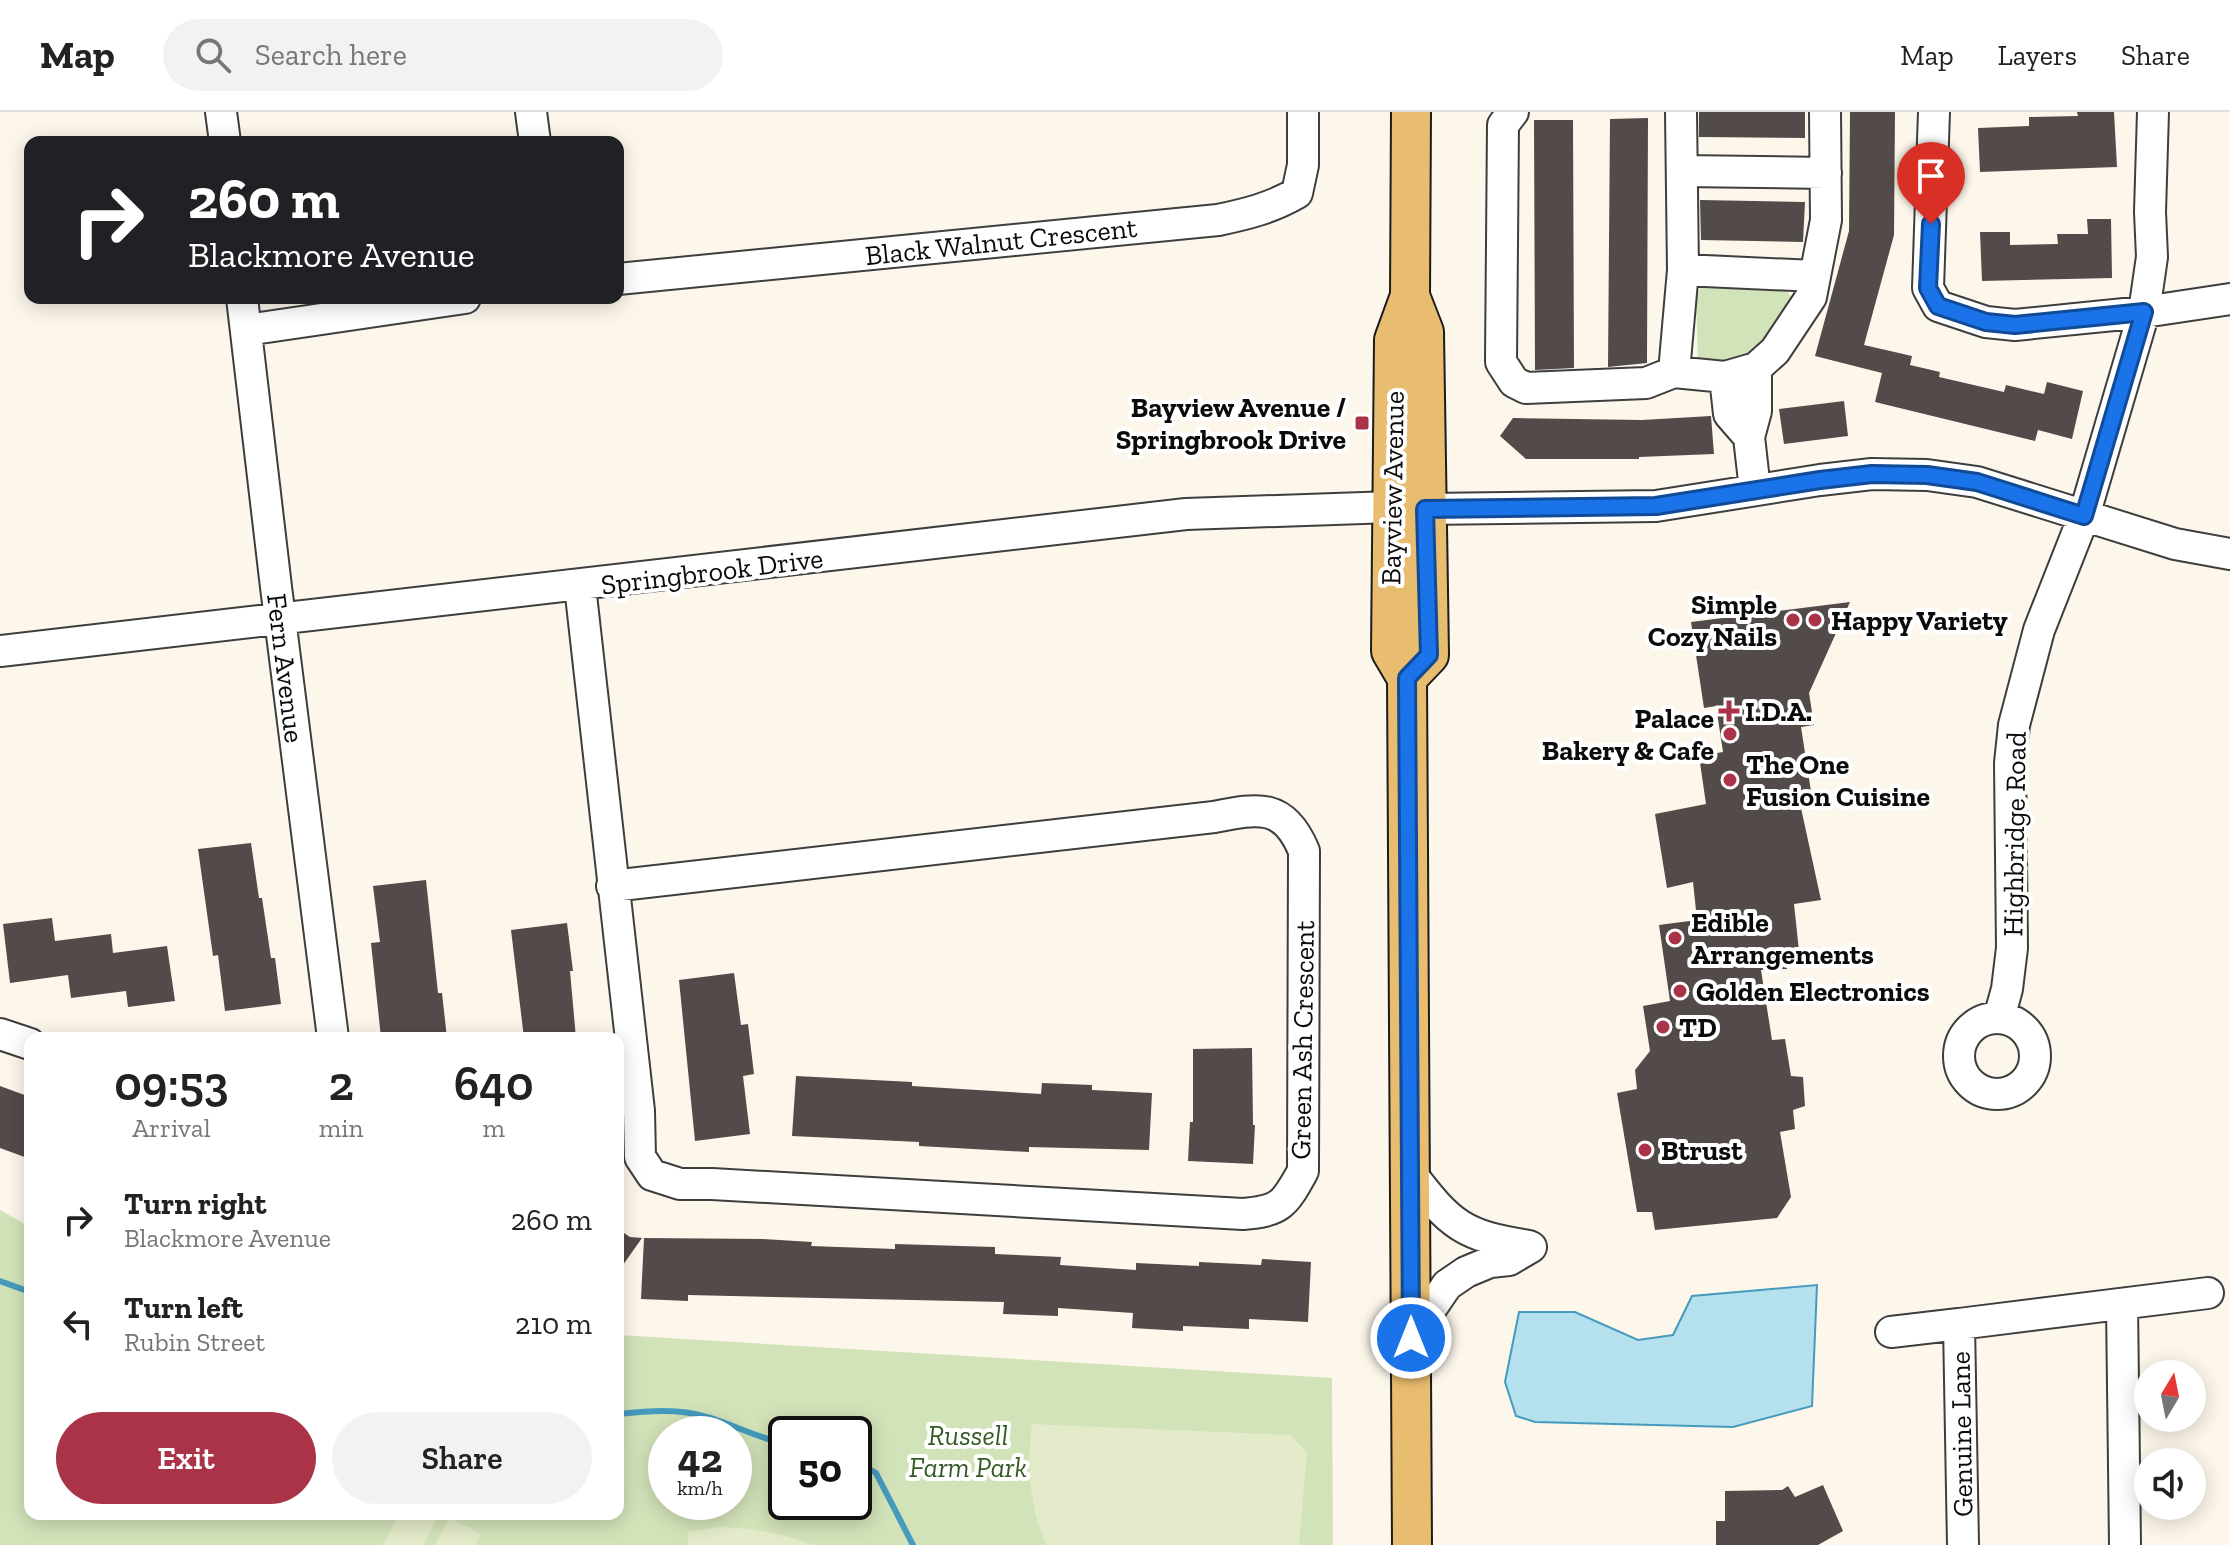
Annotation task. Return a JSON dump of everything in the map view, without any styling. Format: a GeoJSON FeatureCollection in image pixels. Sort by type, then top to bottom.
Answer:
{"type":"FeatureCollection","features":[{"type":"Feature","properties":{"kind":"main road","name":"Bayview Avenue"},"geometry":{"type":"LineString","coordinates":[[1411,112],[1410,296],[1424,332],[1408,508],[1429,655],[1407,678],[1412,1545]]}},
{"type":"Feature","properties":{"kind":"street"},"geometry":{"type":"LineString","coordinates":[[221,112],[224,136]]}},
{"type":"Feature","properties":{"kind":"street"},"geometry":{"type":"LineString","coordinates":[[531,112],[534,136]]}},
{"type":"Feature","properties":{"kind":"street","name":"Black Walnut Crescent"},"geometry":{"type":"LineString","coordinates":[[624,278],[1218,220],[1272,208],[1297,193],[1303,165],[1303,112]]}},
{"type":"Feature","properties":{"kind":"street"},"geometry":{"type":"LineString","coordinates":[[1513,112],[1503,125],[1501,362],[1514,382],[1526,388],[1646,383],[1674,372],[1725,377],[1756,368],[1775,351],[1811,297],[1826,220],[1825,112]]}},
{"type":"Feature","properties":{"kind":"street"},"geometry":{"type":"LineString","coordinates":[[1674,372],[1683,270],[1681,112]]}},
{"type":"Feature","properties":{"kind":"street"},"geometry":{"type":"LineString","coordinates":[[1934,112],[1928,288],[1938,306],[1986,322],[2015,325],[2144,312],[2230,299]]}},
{"type":"Feature","properties":{"kind":"street","name":"Highbridge Road"},"geometry":{"type":"LineString","coordinates":[[1999,1018],[2007,989],[2012,948],[2010,763],[2014,725],[2039,630],[2084,516],[2144,312],[2152,257],[2153,112]]}},
{"type":"Feature","properties":{"kind":"street"},"geometry":{"type":"LineString","coordinates":[[1682,171],[1826,173]]}},
{"type":"Feature","properties":{"kind":"street"},"geometry":{"type":"LineString","coordinates":[[1683,270],[1815,276]]}},
{"type":"Feature","properties":{"kind":"street","name":"Fern Avenue"},"geometry":{"type":"LineString","coordinates":[[243,304],[332,1032]]}},
{"type":"Feature","properties":{"kind":"street"},"geometry":{"type":"LineString","coordinates":[[246,330],[424,304]]}},
{"type":"Feature","properties":{"kind":"street"},"geometry":{"type":"LineString","coordinates":[[1755,490],[1749,437],[1756,411],[1756,368]]}},
{"type":"Feature","properties":{"kind":"street"},"geometry":{"type":"LineString","coordinates":[[1725,377],[1729,414],[1749,437]]}},
{"type":"Feature","properties":{"kind":"street","name":"Springbrook Drive"},"geometry":{"type":"LineString","coordinates":[[0,651],[1186,514],[1656,506],[1872,474],[1927,475],[1977,482],[2175,544],[2230,554]]}},
{"type":"Feature","properties":{"kind":"street","name":"Green Ash Crescent"},"geometry":{"type":"LineString","coordinates":[[580,586],[612,886],[639,1111],[640,1157],[652,1175],[680,1184],[1243,1214],[1267,1212],[1287,1200],[1303,1171],[1304,851],[1295,830],[1276,813],[1247,811],[612,886]]}},
{"type":"Feature","properties":{"kind":"street"},"geometry":{"type":"LineString","coordinates":[[0,1034],[24,1042]]}},
{"type":"Feature","properties":{"kind":"street"},"geometry":{"type":"LineString","coordinates":[[1410,1172],[1436,1206],[1467,1231],[1489,1240],[1531,1247],[1509,1260],[1490,1262],[1466,1272],[1447,1285],[1411,1338]]}},
{"type":"Feature","properties":{"kind":"street","name":"Genuine Lane"},"geometry":{"type":"LineString","coordinates":[[1891,1332],[2208,1293]]}},
{"type":"Feature","properties":{"kind":"street"},"geometry":{"type":"LineString","coordinates":[[2122,1305],[2125,1545]]}},
{"type":"Feature","properties":{"kind":"street","name":"Genuine Lane"},"geometry":{"type":"LineString","coordinates":[[1959,1324],[1963,1545]]}},
{"type":"Feature","properties":{"kind":"green space"},"geometry":{"type":"Polygon","coordinates":[[[1761,282],[1778,285],[1787,291],[1796,318],[1745,366],[1698,362],[1696,298],[1702,285],[1744,287],[1761,282]]]}},
{"type":"Feature","properties":{"kind":"green space","name":"Russell Farm Park"},"geometry":{"type":"Polygon","coordinates":[[[0,1210],[24,1224],[24,1520],[624,1520],[624,1335],[1332,1378],[1333,1545],[0,1545],[0,1210]]]}},
{"type":"Feature","properties":{"kind":"green space"},"geometry":{"type":"Polygon","coordinates":[[[1032,1424],[1290,1435],[1307,1452],[1299,1545],[1046,1545],[1031,1486],[1032,1424]]]}},
{"type":"Feature","properties":{"kind":"green space"},"geometry":{"type":"Polygon","coordinates":[[[396,1520],[436,1520],[423,1545],[383,1545],[396,1520]]]}},
{"type":"Feature","properties":{"kind":"green space"},"geometry":{"type":"Polygon","coordinates":[[[448,1520],[481,1534],[475,1545],[435,1545],[448,1520]]]}},
{"type":"Feature","properties":{"kind":"green space"},"geometry":{"type":"Polygon","coordinates":[[[719,1527],[767,1532],[814,1545],[688,1545],[688,1532],[719,1527]]]}},
{"type":"Feature","properties":{"kind":"water"},"geometry":{"type":"Polygon","coordinates":[[[1817,1285],[1812,1406],[1733,1427],[1535,1422],[1516,1416],[1505,1382],[1519,1312],[1575,1312],[1638,1340],[1673,1335],[1692,1296],[1817,1285]]]}},
{"type":"Feature","properties":{"kind":"building"},"geometry":{"type":"Polygon","coordinates":[[[1699,112],[1805,112],[1805,138],[1699,137],[1699,112]]]}},
{"type":"Feature","properties":{"kind":"building"},"geometry":{"type":"Polygon","coordinates":[[[1850,112],[1895,112],[1894,235],[1864,345],[1912,356],[1910,365],[1940,372],[1939,377],[2004,392],[2006,385],[2044,394],[2047,382],[2083,391],[2072,439],[2038,430],[2035,441],[1875,402],[1882,373],[1815,356],[1849,231],[1850,112]]]}},
{"type":"Feature","properties":{"kind":"building"},"geometry":{"type":"Polygon","coordinates":[[[2077,112],[2114,112],[2117,167],[1980,172],[1978,128],[2029,126],[2029,117],[2078,116],[2077,112]]]}},
{"type":"Feature","properties":{"kind":"building"},"geometry":{"type":"Polygon","coordinates":[[[1648,118],[1647,363],[1608,367],[1610,119],[1648,118]]]}},
{"type":"Feature","properties":{"kind":"building"},"geometry":{"type":"Polygon","coordinates":[[[1534,120],[1573,120],[1574,368],[1535,370],[1534,120]]]}},
{"type":"Feature","properties":{"kind":"building"},"geometry":{"type":"Polygon","coordinates":[[[1700,200],[1805,202],[1803,242],[1701,240],[1700,200]]]}},
{"type":"Feature","properties":{"kind":"building"},"geometry":{"type":"Polygon","coordinates":[[[2087,219],[2111,219],[2112,278],[1982,281],[1980,232],[2010,232],[2010,245],[2058,244],[2057,234],[2088,234],[2087,219]]]}},
{"type":"Feature","properties":{"kind":"building"},"geometry":{"type":"Polygon","coordinates":[[[1844,401],[1848,436],[1784,444],[1779,409],[1844,401]]]}},
{"type":"Feature","properties":{"kind":"building"},"geometry":{"type":"Polygon","coordinates":[[[1711,416],[1714,454],[1639,459],[1526,459],[1500,436],[1513,418],[1642,420],[1711,416]]]}},
{"type":"Feature","properties":{"kind":"building"},"geometry":{"type":"Polygon","coordinates":[[[1850,602],[1809,693],[1814,725],[1801,727],[1813,804],[1801,808],[1821,900],[1794,904],[1799,951],[1787,954],[1787,969],[1761,970],[1772,1040],[1785,1039],[1791,1076],[1803,1077],[1805,1106],[1793,1110],[1795,1129],[1780,1132],[1791,1197],[1777,1218],[1655,1230],[1652,1212],[1637,1212],[1617,1093],[1637,1089],[1635,1070],[1650,1051],[1643,1006],[1670,1001],[1659,925],[1697,920],[1693,882],[1667,888],[1655,814],[1706,804],[1699,756],[1723,752],[1716,706],[1704,708],[1691,622],[1850,602]]]}},
{"type":"Feature","properties":{"kind":"building"},"geometry":{"type":"Polygon","coordinates":[[[251,843],[271,958],[275,958],[281,1004],[225,1011],[218,955],[213,956],[198,849],[251,843]]]}},
{"type":"Feature","properties":{"kind":"building"},"geometry":{"type":"Polygon","coordinates":[[[426,880],[438,993],[442,993],[446,1032],[380,1032],[371,943],[380,942],[373,886],[426,880]]]}},
{"type":"Feature","properties":{"kind":"building"},"geometry":{"type":"Polygon","coordinates":[[[52,918],[55,941],[111,934],[113,953],[167,946],[175,1001],[128,1007],[126,991],[71,998],[68,975],[10,983],[3,924],[52,918]]]}},
{"type":"Feature","properties":{"kind":"building"},"geometry":{"type":"Polygon","coordinates":[[[567,923],[575,1032],[523,1032],[511,930],[567,923]]]}},
{"type":"Feature","properties":{"kind":"building"},"geometry":{"type":"Polygon","coordinates":[[[734,973],[741,1025],[748,1024],[754,1074],[743,1076],[750,1134],[695,1141],[679,980],[734,973]]]}},
{"type":"Feature","properties":{"kind":"building"},"geometry":{"type":"Polygon","coordinates":[[[1252,1048],[1253,1164],[1188,1161],[1190,1122],[1193,1122],[1193,1049],[1252,1048]]]}},
{"type":"Feature","properties":{"kind":"building"},"geometry":{"type":"Polygon","coordinates":[[[796,1076],[912,1082],[912,1086],[1041,1094],[1042,1083],[1092,1085],[1092,1090],[1152,1093],[1149,1150],[1029,1147],[1029,1152],[919,1146],[919,1142],[792,1136],[796,1076]]]}},
{"type":"Feature","properties":{"kind":"building"},"geometry":{"type":"Polygon","coordinates":[[[0,1086],[24,1095],[24,1157],[0,1148],[0,1086]]]}},
{"type":"Feature","properties":{"kind":"building"},"geometry":{"type":"Polygon","coordinates":[[[624,1233],[642,1238],[624,1264],[624,1233]]]}},
{"type":"Feature","properties":{"kind":"building"},"geometry":{"type":"Polygon","coordinates":[[[644,1238],[763,1239],[812,1242],[811,1246],[895,1249],[895,1244],[995,1247],[995,1254],[1061,1257],[1060,1265],[1136,1270],[1136,1263],[1199,1266],[1199,1262],[1261,1265],[1262,1259],[1311,1262],[1308,1322],[1249,1319],[1249,1329],[1183,1326],[1183,1331],[1132,1328],[1133,1313],[1058,1308],[1058,1316],[1003,1314],[1004,1302],[688,1295],[688,1301],[641,1299],[644,1238]]]}},
{"type":"Feature","properties":{"kind":"building"},"geometry":{"type":"Polygon","coordinates":[[[1823,1485],[1843,1531],[1818,1545],[1716,1545],[1716,1521],[1725,1521],[1725,1491],[1782,1490],[1788,1486],[1795,1497],[1823,1485]]]}},
{"type":"Feature","properties":{"kind":"waterway"},"geometry":{"type":"LineString","coordinates":[[0,1281],[24,1290]]}},
{"type":"Feature","properties":{"kind":"waterway"},"geometry":{"type":"LineString","coordinates":[[624,1414],[685,1412],[768,1439]]}},
{"type":"Feature","properties":{"kind":"waterway"},"geometry":{"type":"LineString","coordinates":[[872,1471],[913,1545]]}},
{"type":"Feature","properties":{"kind":"place","name":"Bayview Avenue / Springbrook Drive"},"geometry":{"type":"Point","coordinates":[1362,423]}},
{"type":"Feature","properties":{"kind":"place","name":"Simple Cozy Nails"},"geometry":{"type":"Point","coordinates":[1793,620]}},
{"type":"Feature","properties":{"kind":"place","name":"Happy Variety"},"geometry":{"type":"Point","coordinates":[1815,620]}},
{"type":"Feature","properties":{"kind":"place","name":"I.D.A."},"geometry":{"type":"Point","coordinates":[1729,711]}},
{"type":"Feature","properties":{"kind":"place","name":"Palace Bakery & Cafe"},"geometry":{"type":"Point","coordinates":[1730,734]}},
{"type":"Feature","properties":{"kind":"place","name":"The One Fusion Cuisine"},"geometry":{"type":"Point","coordinates":[1730,780]}},
{"type":"Feature","properties":{"kind":"place","name":"Edible Arrangements"},"geometry":{"type":"Point","coordinates":[1675,938]}},
{"type":"Feature","properties":{"kind":"place","name":"Golden Electronics"},"geometry":{"type":"Point","coordinates":[1680,991]}},
{"type":"Feature","properties":{"kind":"place","name":"TD"},"geometry":{"type":"Point","coordinates":[1663,1027]}},
{"type":"Feature","properties":{"kind":"place","name":"Btrust"},"geometry":{"type":"Point","coordinates":[1645,1150]}},
{"type":"Feature","properties":{"kind":"route"},"geometry":{"type":"LineString","coordinates":[[1411,1338],[1407,678],[1429,655],[1425,509],[1656,506],[1872,474],[1927,475],[1977,482],[2084,516],[2144,312],[2015,325],[1986,322],[1938,306],[1928,288],[1931,224]]}}]}
